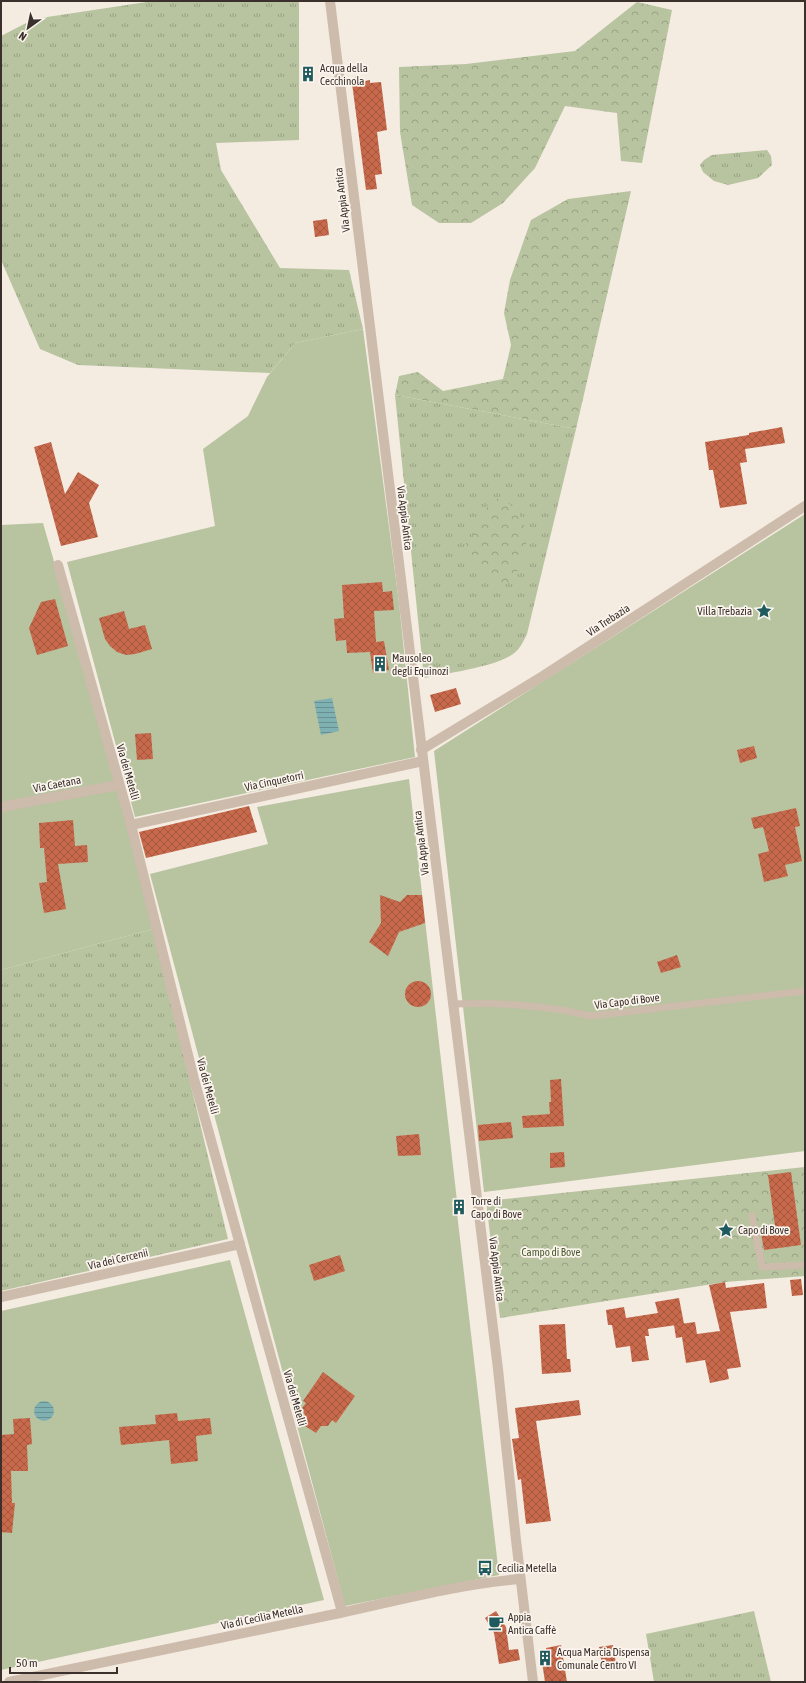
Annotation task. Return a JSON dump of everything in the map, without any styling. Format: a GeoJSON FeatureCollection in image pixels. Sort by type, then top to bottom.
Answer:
{"type":"FeatureCollection","features":[{"type":"Feature","properties":{"kind":"street","name":"Via Appia Antica"},"geometry":{"type":"LineString","coordinates":[[330,1],[498,1377],[533,1682]]}},
{"type":"Feature","properties":{"kind":"street","name":"Via Trebazia"},"geometry":{"type":"LineString","coordinates":[[421,750],[538,679],[805,506]]}},
{"type":"Feature","properties":{"kind":"street","name":"Via dei Metelli"},"geometry":{"type":"LineString","coordinates":[[58,565],[118,784],[131,825],[194,1079],[342,1612]]}},
{"type":"Feature","properties":{"kind":"street","name":"Via Cinquetorri"},"geometry":{"type":"LineString","coordinates":[[131,825],[423,761]]}},
{"type":"Feature","properties":{"kind":"street","name":"Via Caetana"},"geometry":{"type":"LineString","coordinates":[[1,807],[118,784]]}},
{"type":"Feature","properties":{"kind":"street","name":"Via dei Cercenii"},"geometry":{"type":"LineString","coordinates":[[1,1297],[240,1244]]}},
{"type":"Feature","properties":{"kind":"street","name":"Via di Cecilia Metella"},"geometry":{"type":"LineString","coordinates":[[8,1682],[464,1586],[491,1581],[520,1579]]}},
{"type":"Feature","properties":{"kind":"lane","name":"Via Capo di Bove"},"geometry":{"type":"LineString","coordinates":[[452,1004],[514,1003],[559,1009],[591,1016],[805,991]]}},
{"type":"Feature","properties":{"kind":"lane"},"geometry":{"type":"LineString","coordinates":[[752,1216],[762,1267],[805,1265]]}},
{"type":"Feature","properties":{"kind":"green space"},"geometry":{"type":"Polygon","coordinates":[[[153,1],[299,1],[299,140],[216,143],[221,170],[280,268],[349,270],[363,329],[295,343],[270,373],[78,365],[40,349],[1,260],[1,36],[34,19],[153,1]]]}},
{"type":"Feature","properties":{"kind":"green space"},"geometry":{"type":"Polygon","coordinates":[[[637,2],[672,10],[642,163],[621,161],[617,113],[565,106],[535,168],[503,203],[471,223],[439,223],[412,205],[400,132],[399,67],[466,64],[575,51],[637,2]]]}},
{"type":"Feature","properties":{"kind":"green space"},"geometry":{"type":"Polygon","coordinates":[[[767,150],[771,156],[772,165],[758,178],[728,185],[714,181],[703,172],[700,165],[704,160],[712,155],[767,150]]]}},
{"type":"Feature","properties":{"kind":"green space"},"geometry":{"type":"Polygon","coordinates":[[[631,191],[576,429],[395,395],[399,376],[418,372],[443,391],[503,379],[511,345],[504,313],[510,280],[531,220],[568,199],[631,191]]]}},
{"type":"Feature","properties":{"kind":"green space"},"geometry":{"type":"Polygon","coordinates":[[[363,329],[399,603],[415,757],[135,817],[67,562],[215,526],[203,449],[248,416],[267,377],[295,343],[363,329]]]}},
{"type":"Feature","properties":{"kind":"green space"},"geometry":{"type":"Polygon","coordinates":[[[395,395],[576,429],[527,634],[518,650],[505,659],[495,663],[424,678],[395,395]]]}},
{"type":"Feature","properties":{"kind":"green space"},"geometry":{"type":"Polygon","coordinates":[[[499,498],[515,509],[525,527],[526,538],[524,558],[513,577],[506,584],[494,581],[481,565],[468,557],[466,543],[484,522],[488,503],[499,498]]]}},
{"type":"Feature","properties":{"kind":"green space"},"geometry":{"type":"Polygon","coordinates":[[[805,514],[805,1151],[484,1192],[434,751],[805,514]]]}},
{"type":"Feature","properties":{"kind":"green space"},"geometry":{"type":"Polygon","coordinates":[[[43,523],[118,785],[153,929],[1,970],[1,525],[43,523]]]}},
{"type":"Feature","properties":{"kind":"green space"},"geometry":{"type":"Polygon","coordinates":[[[409,779],[457,1201],[452,1202],[454,1213],[457,1213],[499,1575],[345,1606],[150,874],[268,844],[257,807],[409,779]]]}},
{"type":"Feature","properties":{"kind":"green space"},"geometry":{"type":"Polygon","coordinates":[[[153,929],[228,1239],[1,1291],[1,970],[153,929]]]}},
{"type":"Feature","properties":{"kind":"green space"},"geometry":{"type":"Polygon","coordinates":[[[1,1078],[16,1112],[1,1118],[1,1078]]]}},
{"type":"Feature","properties":{"kind":"green space","name":"Campo di Bove"},"geometry":{"type":"Polygon","coordinates":[[[805,1167],[805,1276],[725,1282],[500,1318],[486,1201],[805,1167]]]}},
{"type":"Feature","properties":{"kind":"green space"},"geometry":{"type":"Polygon","coordinates":[[[230,1260],[324,1600],[1,1670],[1,1311],[230,1260]]]}},
{"type":"Feature","properties":{"kind":"green space"},"geometry":{"type":"Polygon","coordinates":[[[754,1611],[771,1682],[654,1682],[646,1634],[754,1611]]]}},
{"type":"Feature","properties":{"kind":"water"},"geometry":{"type":"Polygon","coordinates":[[[332,698],[339,731],[321,735],[314,701],[332,698]]]}},
{"type":"Feature","properties":{"kind":"water"},"geometry":{"type":"Polygon","coordinates":[[[44,1401],[51,1404],[54,1411],[51,1418],[44,1421],[37,1418],[34,1411],[37,1404],[44,1401]]]}},
{"type":"Feature","properties":{"kind":"building"},"geometry":{"type":"Polygon","coordinates":[[[356,76],[365,81],[370,80],[370,83],[381,82],[387,130],[377,132],[382,174],[375,175],[377,189],[366,190],[352,83],[356,76]]]}},
{"type":"Feature","properties":{"kind":"building"},"geometry":{"type":"Polygon","coordinates":[[[327,219],[329,235],[315,237],[313,221],[327,219]]]}},
{"type":"Feature","properties":{"kind":"building"},"geometry":{"type":"Polygon","coordinates":[[[782,427],[785,443],[745,449],[747,462],[740,463],[747,504],[720,508],[713,470],[709,470],[705,442],[749,435],[749,433],[782,427]]]}},
{"type":"Feature","properties":{"kind":"building"},"geometry":{"type":"Polygon","coordinates":[[[51,442],[65,494],[78,472],[99,485],[89,503],[98,537],[61,546],[34,447],[51,442]]]}},
{"type":"Feature","properties":{"kind":"building"},"geometry":{"type":"Polygon","coordinates":[[[382,582],[383,592],[392,591],[394,610],[374,611],[376,642],[384,641],[389,670],[373,673],[370,652],[347,653],[346,640],[336,641],[334,619],[344,618],[342,585],[382,582]]]}},
{"type":"Feature","properties":{"kind":"building"},"geometry":{"type":"Polygon","coordinates":[[[55,599],[68,646],[37,655],[29,628],[41,602],[55,599]]]}},
{"type":"Feature","properties":{"kind":"building"},"geometry":{"type":"Polygon","coordinates":[[[124,611],[129,629],[145,625],[152,649],[126,655],[117,652],[110,646],[105,639],[99,618],[124,611]]]}},
{"type":"Feature","properties":{"kind":"building"},"geometry":{"type":"Polygon","coordinates":[[[456,688],[461,704],[435,712],[430,695],[456,688]]]}},
{"type":"Feature","properties":{"kind":"building"},"geometry":{"type":"Polygon","coordinates":[[[151,733],[153,759],[137,760],[135,734],[151,733]]]}},
{"type":"Feature","properties":{"kind":"building"},"geometry":{"type":"Polygon","coordinates":[[[754,746],[757,758],[740,763],[737,750],[754,746]]]}},
{"type":"Feature","properties":{"kind":"building"},"geometry":{"type":"Polygon","coordinates":[[[249,806],[257,832],[146,858],[139,832],[249,806]]]}},
{"type":"Feature","properties":{"kind":"building"},"geometry":{"type":"Polygon","coordinates":[[[796,808],[800,826],[795,827],[802,861],[785,865],[788,876],[764,882],[758,854],[769,851],[763,827],[754,829],[751,818],[796,808]]]}},
{"type":"Feature","properties":{"kind":"building"},"geometry":{"type":"Polygon","coordinates":[[[73,820],[75,846],[87,845],[88,862],[58,864],[66,909],[44,913],[39,883],[47,882],[44,848],[40,848],[39,823],[73,820]]]}},
{"type":"Feature","properties":{"kind":"building"},"geometry":{"type":"Polygon","coordinates":[[[380,895],[400,902],[407,895],[422,895],[425,923],[399,932],[388,956],[369,942],[381,923],[380,895]]]}},
{"type":"Feature","properties":{"kind":"building"},"geometry":{"type":"Polygon","coordinates":[[[677,955],[681,967],[661,973],[657,962],[677,955]]]}},
{"type":"Feature","properties":{"kind":"building"},"geometry":{"type":"Polygon","coordinates":[[[418,981],[427,985],[431,994],[427,1003],[418,1007],[409,1003],[405,994],[409,985],[418,981]]]}},
{"type":"Feature","properties":{"kind":"building"},"geometry":{"type":"Polygon","coordinates":[[[561,1079],[564,1126],[523,1128],[522,1116],[550,1114],[550,1080],[561,1079]]]}},
{"type":"Feature","properties":{"kind":"building"},"geometry":{"type":"Polygon","coordinates":[[[511,1122],[513,1138],[479,1141],[478,1125],[511,1122]]]}},
{"type":"Feature","properties":{"kind":"building"},"geometry":{"type":"Polygon","coordinates":[[[419,1134],[421,1155],[398,1156],[396,1136],[419,1134]]]}},
{"type":"Feature","properties":{"kind":"building"},"geometry":{"type":"Polygon","coordinates":[[[564,1152],[565,1167],[550,1168],[550,1153],[564,1152]]]}},
{"type":"Feature","properties":{"kind":"building"},"geometry":{"type":"Polygon","coordinates":[[[791,1172],[801,1245],[764,1250],[760,1228],[775,1226],[768,1175],[791,1172]]]}},
{"type":"Feature","properties":{"kind":"building"},"geometry":{"type":"Polygon","coordinates":[[[340,1255],[345,1271],[314,1281],[309,1265],[340,1255]]]}},
{"type":"Feature","properties":{"kind":"building"},"geometry":{"type":"Polygon","coordinates":[[[801,1279],[803,1295],[792,1296],[790,1280],[801,1279]]]}},
{"type":"Feature","properties":{"kind":"building"},"geometry":{"type":"Polygon","coordinates":[[[725,1282],[726,1288],[764,1283],[767,1308],[730,1312],[741,1367],[727,1369],[729,1379],[710,1383],[705,1360],[686,1363],[682,1337],[676,1338],[674,1325],[695,1322],[697,1334],[720,1331],[709,1285],[725,1282]]]}},
{"type":"Feature","properties":{"kind":"building"},"geometry":{"type":"Polygon","coordinates":[[[679,1298],[684,1324],[648,1329],[649,1336],[645,1336],[649,1360],[632,1362],[630,1346],[616,1348],[612,1325],[608,1325],[606,1310],[624,1307],[626,1318],[658,1313],[655,1302],[679,1298]]]}},
{"type":"Feature","properties":{"kind":"building"},"geometry":{"type":"Polygon","coordinates":[[[565,1324],[567,1359],[570,1359],[571,1372],[542,1374],[539,1325],[565,1324]]]}},
{"type":"Feature","properties":{"kind":"building"},"geometry":{"type":"Polygon","coordinates":[[[323,1372],[355,1396],[336,1423],[332,1420],[328,1426],[321,1426],[316,1433],[302,1424],[306,1418],[302,1408],[306,1403],[303,1401],[323,1372]]]}},
{"type":"Feature","properties":{"kind":"building"},"geometry":{"type":"Polygon","coordinates":[[[579,1400],[581,1415],[536,1421],[551,1521],[526,1524],[521,1479],[518,1480],[512,1439],[519,1438],[515,1408],[579,1400]]]}},
{"type":"Feature","properties":{"kind":"building"},"geometry":{"type":"Polygon","coordinates":[[[177,1413],[178,1421],[210,1418],[212,1434],[196,1436],[198,1461],[171,1464],[169,1440],[121,1445],[119,1427],[156,1424],[155,1415],[177,1413]]]}},
{"type":"Feature","properties":{"kind":"building"},"geometry":{"type":"Polygon","coordinates":[[[30,1418],[32,1444],[27,1445],[28,1471],[11,1471],[12,1503],[15,1503],[12,1533],[1,1532],[1,1435],[14,1434],[13,1419],[30,1418]]]}},
{"type":"Feature","properties":{"kind":"building"},"geometry":{"type":"Polygon","coordinates":[[[496,1611],[506,1627],[509,1650],[518,1649],[520,1660],[499,1664],[494,1633],[485,1618],[496,1611]]]}},
{"type":"Feature","properties":{"kind":"building"},"geometry":{"type":"Polygon","coordinates":[[[561,1645],[567,1682],[545,1682],[541,1655],[547,1654],[546,1648],[561,1645]]]}},
{"type":"Feature","properties":{"kind":"building"},"geometry":{"type":"Polygon","coordinates":[[[613,1645],[616,1663],[602,1665],[599,1647],[613,1645]]]}},
{"type":"Feature","properties":{"kind":"place","name":"Acqua della Cecchinola"},"geometry":{"type":"Point","coordinates":[308,74]}},
{"type":"Feature","properties":{"kind":"place","name":"Villa Trebazia"},"geometry":{"type":"Point","coordinates":[764,611]}},
{"type":"Feature","properties":{"kind":"place","name":"Mausoleo degli Equinozi"},"geometry":{"type":"Point","coordinates":[380,664]}},
{"type":"Feature","properties":{"kind":"place","name":"Torre di Capo di Bove"},"geometry":{"type":"Point","coordinates":[459,1207]}},
{"type":"Feature","properties":{"kind":"place","name":"Capo di Bove"},"geometry":{"type":"Point","coordinates":[726,1230]}},
{"type":"Feature","properties":{"kind":"place","name":"Cecilia Metella"},"geometry":{"type":"Point","coordinates":[485,1568]}},
{"type":"Feature","properties":{"kind":"place","name":"Appia Antica Caffè"},"geometry":{"type":"Point","coordinates":[496,1623]}},
{"type":"Feature","properties":{"kind":"place","name":"Acqua Marcia Dispensa Comunale Centro VI"},"geometry":{"type":"Point","coordinates":[545,1658]}}]}
